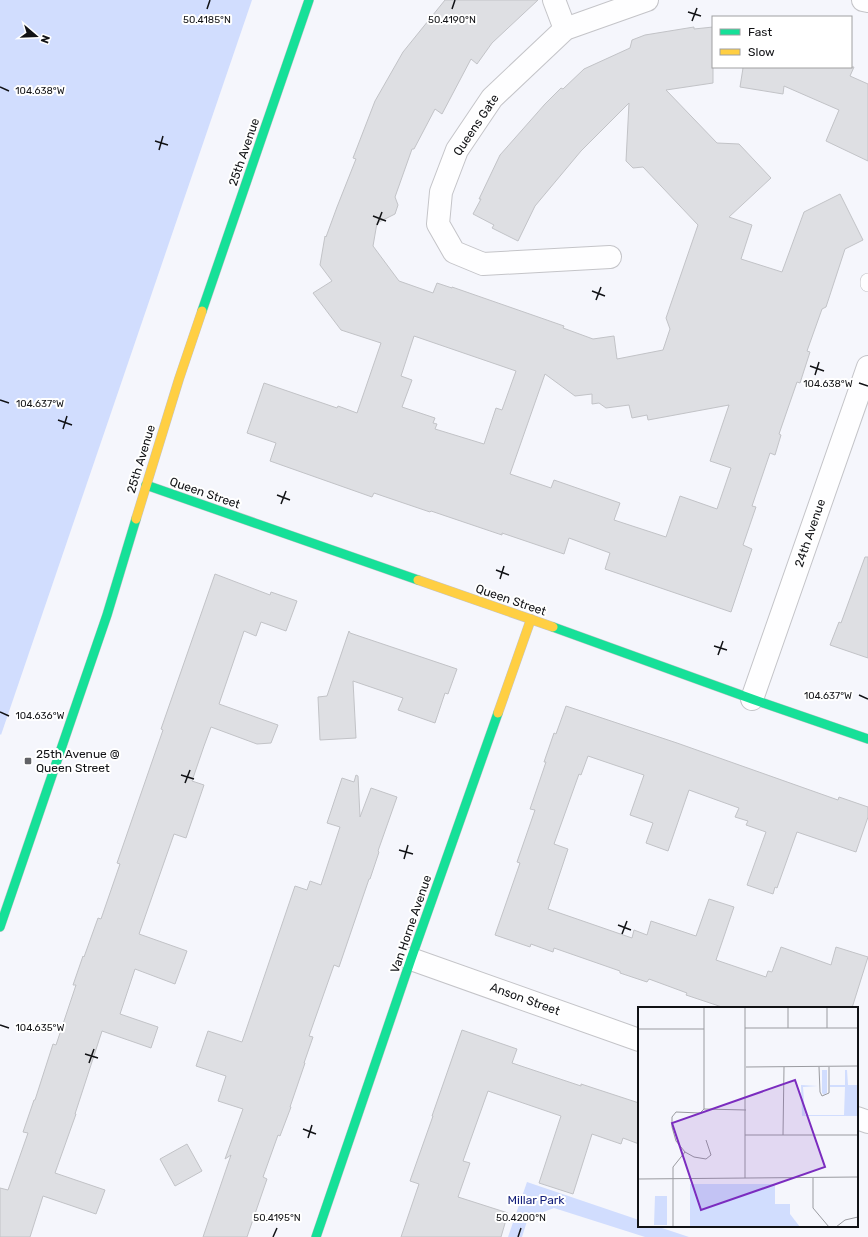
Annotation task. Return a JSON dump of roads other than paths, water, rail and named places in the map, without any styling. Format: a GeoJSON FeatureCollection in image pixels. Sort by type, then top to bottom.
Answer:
{"type":"FeatureCollection","features":[{"type":"Feature","properties":{"kind":"street","name":"25th Avenue"},"geometry":{"type":"LineString","coordinates":[[0,927],[107,615],[178,380],[308,0]]}},
{"type":"Feature","properties":{"kind":"street"},"geometry":{"type":"LineString","coordinates":[[554,0],[565,29]]}},
{"type":"Feature","properties":{"kind":"street","name":"Queens Gate"},"geometry":{"type":"LineString","coordinates":[[610,257],[483,264],[454,252],[438,224],[441,192],[457,150],[492,98],[565,29],[647,0]]}},
{"type":"Feature","properties":{"kind":"street"},"geometry":{"type":"LineString","coordinates":[[863,0],[868,2]]}},
{"type":"Feature","properties":{"kind":"street","name":"24th Avenue"},"geometry":{"type":"LineString","coordinates":[[752,699],[868,366]]}},
{"type":"Feature","properties":{"kind":"street","name":"Queen Street"},"geometry":{"type":"LineString","coordinates":[[146,485],[531,619],[752,699],[868,739]]}},
{"type":"Feature","properties":{"kind":"street","name":"Van Horne Avenue"},"geometry":{"type":"LineString","coordinates":[[316,1237],[411,959],[531,619]]}},
{"type":"Feature","properties":{"kind":"street","name":"Anson Street"},"geometry":{"type":"LineString","coordinates":[[411,959],[638,1040]]}},
{"type":"Feature","properties":{"kind":"street"},"geometry":{"type":"LineString","coordinates":[[858,1118],[868,1122]]}},
{"type":"Feature","properties":{"kind":"place","name":"25th Avenue @ Queen Street"},"geometry":{"type":"Point","coordinates":[28,761]}},
{"type":"Feature","properties":{"kind":"park label","name":"Millar Park"},"geometry":{"type":"Point","coordinates":[536,1200]}}]}
